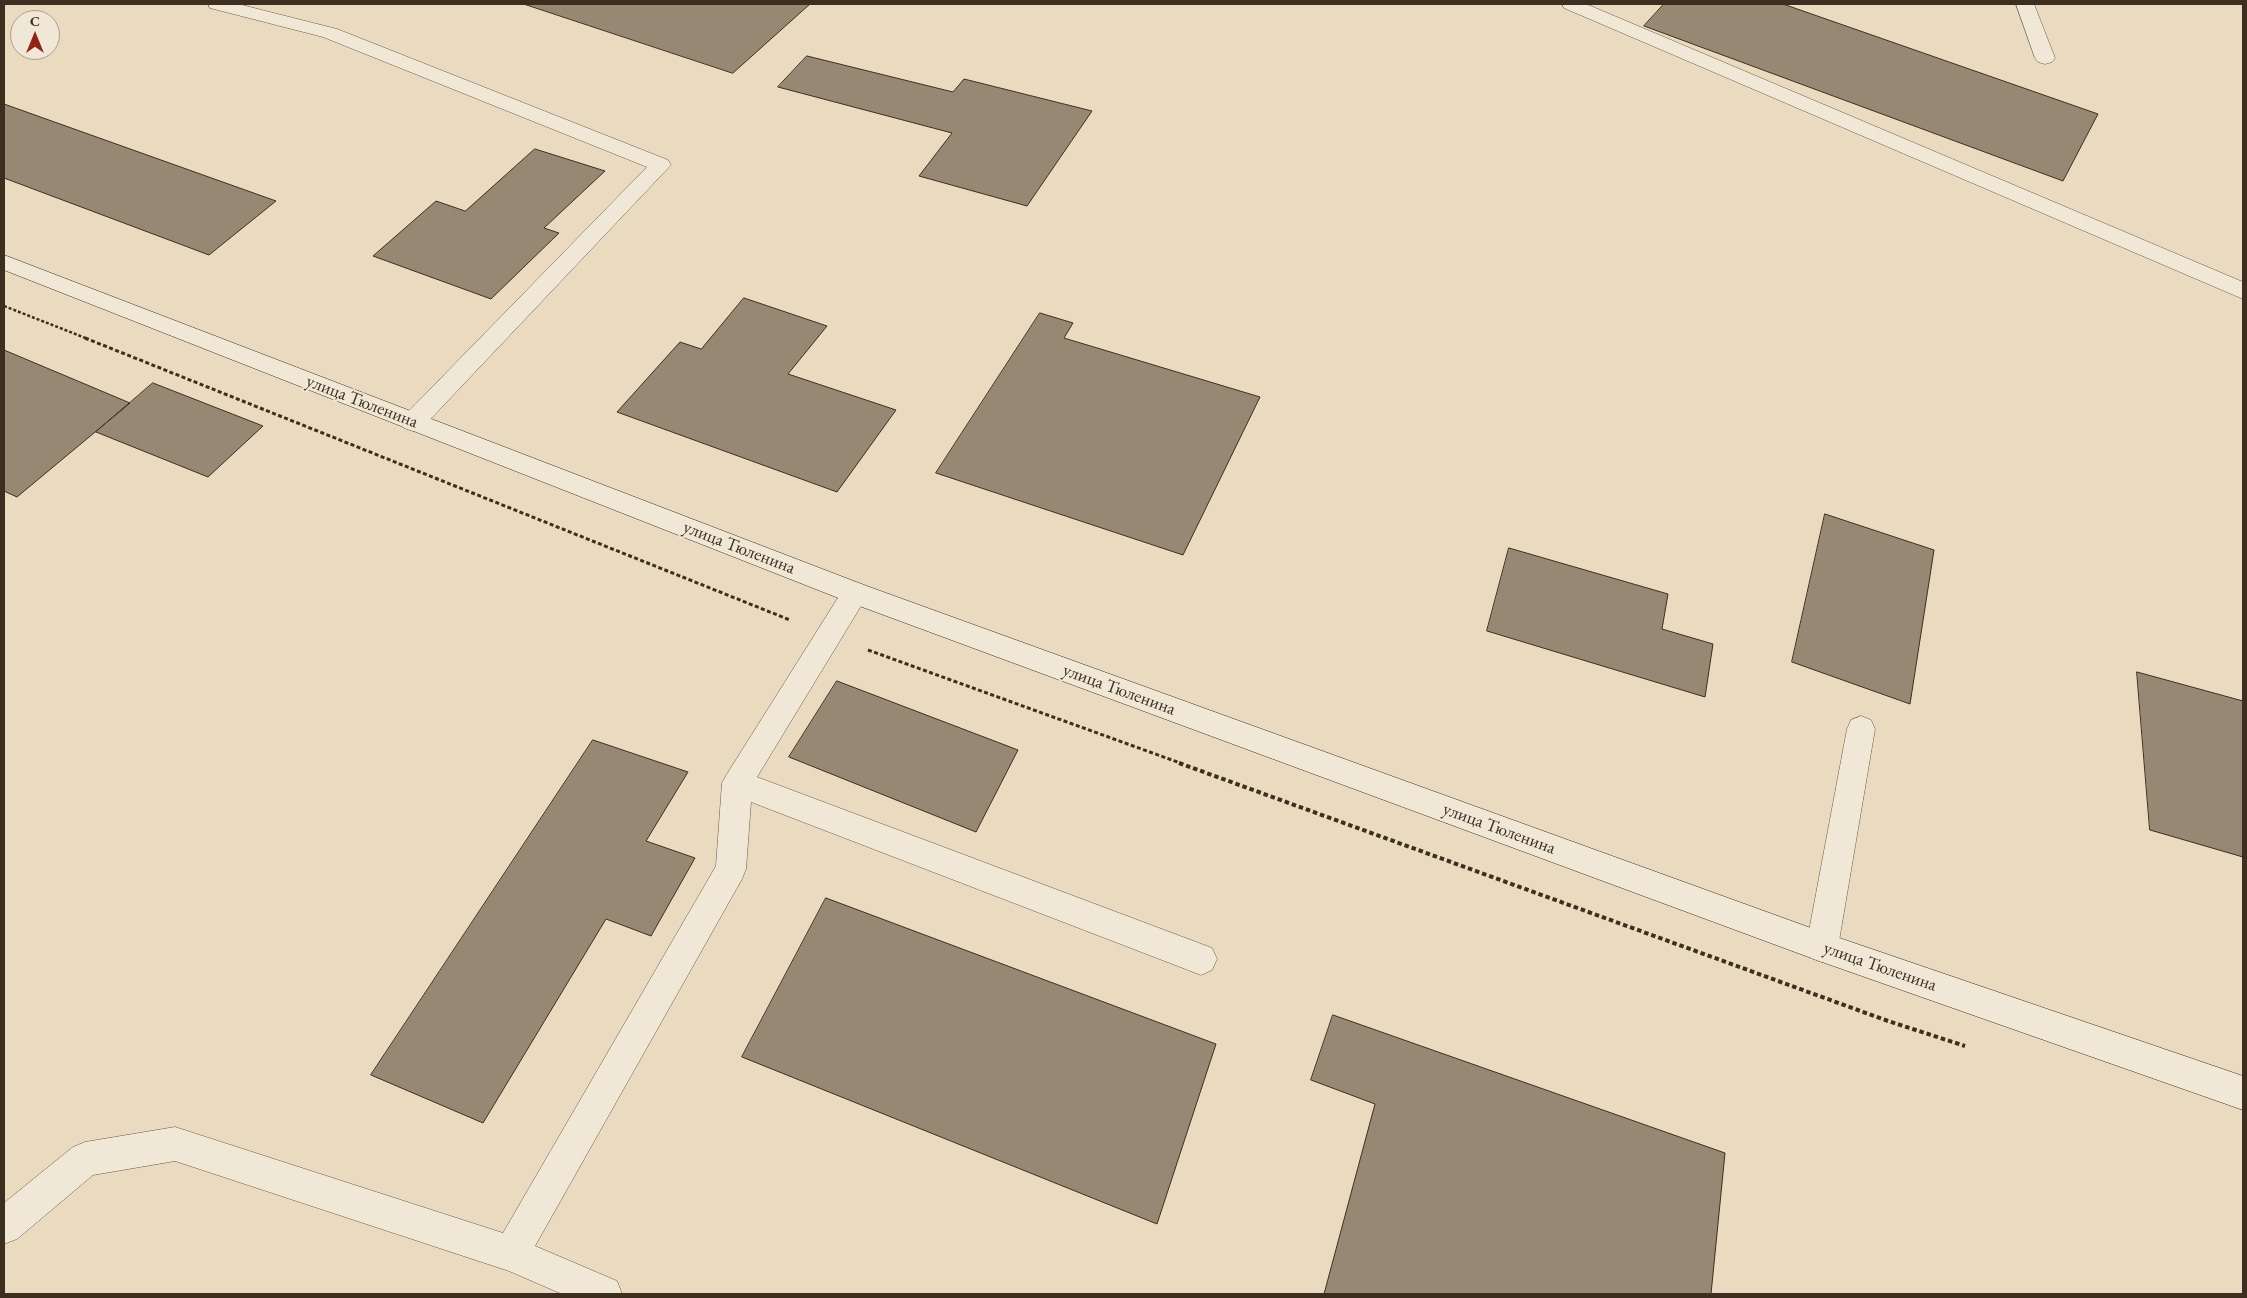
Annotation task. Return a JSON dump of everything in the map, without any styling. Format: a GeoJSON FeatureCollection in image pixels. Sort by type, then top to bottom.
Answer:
{"type":"FeatureCollection","features":[{"type":"Feature","properties":{"kind":"main road"},"geometry":{"type":"LineString","coordinates":[[217,4],[330,34],[661,165],[413,422]]}},
{"type":"Feature","properties":{"kind":"main road"},"geometry":{"type":"LineString","coordinates":[[1571,4],[2243,291]]}},
{"type":"Feature","properties":{"kind":"main road"},"geometry":{"type":"LineString","coordinates":[[2025,4],[2044,58]]}},
{"type":"Feature","properties":{"kind":"main road","name":"улица Тюленина"},"geometry":{"type":"LineString","coordinates":[[4,262],[855,593],[1822,947],[2243,1094]]}},
{"type":"Feature","properties":{"kind":"main road"},"geometry":{"type":"LineString","coordinates":[[511,1254],[731,868],[738,783],[855,593]]}},
{"type":"Feature","properties":{"kind":"main road"},"geometry":{"type":"LineString","coordinates":[[1822,947],[1861,729]]}},
{"type":"Feature","properties":{"kind":"main road"},"geometry":{"type":"LineString","coordinates":[[738,783],[1201,959]]}},
{"type":"Feature","properties":{"kind":"main road"},"geometry":{"type":"LineString","coordinates":[[4,1226],[86,1159],[175,1144],[511,1254],[604,1294]]}},
{"type":"Feature","properties":{"kind":"building"},"geometry":{"type":"Polygon","coordinates":[[[524,4],[810,4],[733,73],[524,4]]]}},
{"type":"Feature","properties":{"kind":"building"},"geometry":{"type":"Polygon","coordinates":[[[1664,4],[1783,4],[2098,114],[2063,181],[1644,26],[1664,4]]]}},
{"type":"Feature","properties":{"kind":"building"},"geometry":{"type":"Polygon","coordinates":[[[807,56],[953,92],[964,79],[1092,111],[1027,206],[919,176],[952,133],[778,87],[807,56]]]}},
{"type":"Feature","properties":{"kind":"building"},"geometry":{"type":"Polygon","coordinates":[[[4,104],[276,201],[209,255],[4,178],[4,104]]]}},
{"type":"Feature","properties":{"kind":"building"},"geometry":{"type":"Polygon","coordinates":[[[535,149],[605,171],[544,228],[559,233],[491,299],[373,256],[436,201],[465,211],[535,149]]]}},
{"type":"Feature","properties":{"kind":"building"},"geometry":{"type":"Polygon","coordinates":[[[744,298],[827,326],[788,374],[896,410],[837,492],[617,412],[680,342],[701,349],[744,298]]]}},
{"type":"Feature","properties":{"kind":"building"},"geometry":{"type":"Polygon","coordinates":[[[1040,313],[1073,323],[1064,338],[1260,397],[1183,555],[936,473],[1040,313]]]}},
{"type":"Feature","properties":{"kind":"building"},"geometry":{"type":"Polygon","coordinates":[[[4,350],[130,403],[17,497],[4,491],[4,350]]]}},
{"type":"Feature","properties":{"kind":"building"},"geometry":{"type":"Polygon","coordinates":[[[153,383],[263,426],[208,477],[96,432],[153,383]]]}},
{"type":"Feature","properties":{"kind":"building"},"geometry":{"type":"Polygon","coordinates":[[[1825,514],[1934,550],[1910,704],[1792,662],[1825,514]]]}},
{"type":"Feature","properties":{"kind":"building"},"geometry":{"type":"Polygon","coordinates":[[[1509,548],[1668,594],[1662,629],[1713,644],[1705,697],[1487,631],[1509,548]]]}},
{"type":"Feature","properties":{"kind":"building"},"geometry":{"type":"Polygon","coordinates":[[[2137,672],[2243,701],[2243,857],[2150,830],[2137,672]]]}},
{"type":"Feature","properties":{"kind":"building"},"geometry":{"type":"Polygon","coordinates":[[[837,681],[1018,750],[976,832],[789,757],[837,681]]]}},
{"type":"Feature","properties":{"kind":"building"},"geometry":{"type":"Polygon","coordinates":[[[593,740],[688,772],[646,841],[695,858],[651,936],[606,919],[483,1123],[371,1075],[593,740]]]}},
{"type":"Feature","properties":{"kind":"building"},"geometry":{"type":"Polygon","coordinates":[[[826,898],[1216,1044],[1157,1224],[742,1057],[826,898]]]}},
{"type":"Feature","properties":{"kind":"building"},"geometry":{"type":"Polygon","coordinates":[[[1333,1015],[1725,1153],[1711,1294],[1324,1294],[1375,1104],[1311,1080],[1333,1015]]]}}]}
